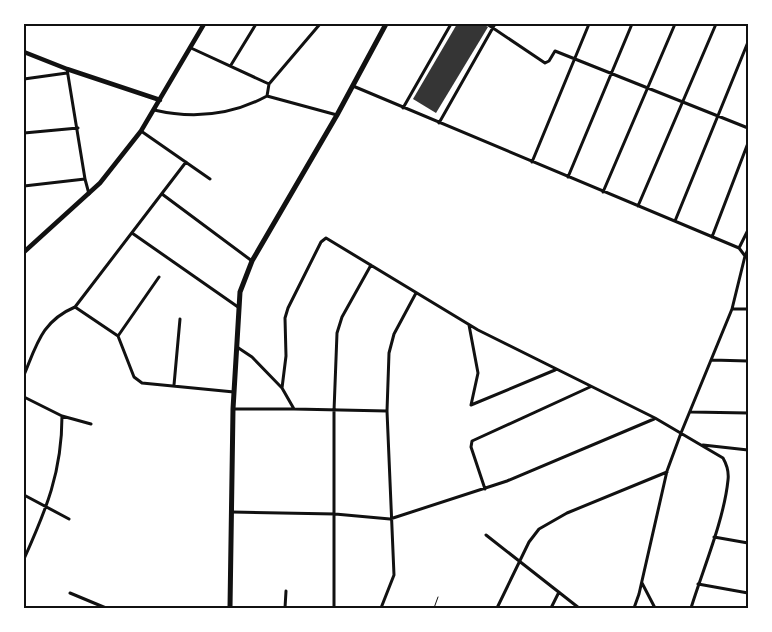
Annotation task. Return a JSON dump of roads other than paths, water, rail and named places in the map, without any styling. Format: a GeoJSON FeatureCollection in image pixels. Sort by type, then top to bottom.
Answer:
{"type":"FeatureCollection","features":[{"type":"Feature","properties":{"kind":"main road"},"geometry":{"type":"LineString","coordinates":[[230,608],[233,409],[240,292],[252,261],[337,115],[386,24]]}},
{"type":"Feature","properties":{"kind":"street"},"geometry":{"type":"LineString","coordinates":[[25,250],[89,195],[141,131],[204,24]]}},
{"type":"Feature","properties":{"kind":"street"},"geometry":{"type":"LineString","coordinates":[[231,65],[256,24]]}},
{"type":"Feature","properties":{"kind":"street"},"geometry":{"type":"LineString","coordinates":[[267,96],[269,84],[320,24]]}},
{"type":"Feature","properties":{"kind":"street"},"geometry":{"type":"LineString","coordinates":[[403,108],[451,24]]}},
{"type":"Feature","properties":{"kind":"street"},"geometry":{"type":"LineString","coordinates":[[487,24],[494,26],[545,63],[549,61],[555,51],[647,86],[717,117],[748,128]]}},
{"type":"Feature","properties":{"kind":"street"},"geometry":{"type":"LineString","coordinates":[[532,162],[589,24]]}},
{"type":"Feature","properties":{"kind":"street"},"geometry":{"type":"LineString","coordinates":[[568,177],[632,24]]}},
{"type":"Feature","properties":{"kind":"street"},"geometry":{"type":"LineString","coordinates":[[603,192],[675,24]]}},
{"type":"Feature","properties":{"kind":"street"},"geometry":{"type":"LineString","coordinates":[[638,206],[716,24]]}},
{"type":"Feature","properties":{"kind":"street"},"geometry":{"type":"LineString","coordinates":[[438,123],[494,26]]}},
{"type":"Feature","properties":{"kind":"street"},"geometry":{"type":"LineString","coordinates":[[676,221],[748,42]]}},
{"type":"Feature","properties":{"kind":"street"},"geometry":{"type":"LineString","coordinates":[[191,48],[269,84]]}},
{"type":"Feature","properties":{"kind":"street"},"geometry":{"type":"LineString","coordinates":[[24,52],[67,71],[160,100]]}},
{"type":"Feature","properties":{"kind":"street"},"geometry":{"type":"LineString","coordinates":[[24,79],[67,71]]}},
{"type":"Feature","properties":{"kind":"street"},"geometry":{"type":"LineString","coordinates":[[67,71],[89,195]]}},
{"type":"Feature","properties":{"kind":"street"},"geometry":{"type":"LineString","coordinates":[[352,86],[739,248],[746,256]]}},
{"type":"Feature","properties":{"kind":"street"},"geometry":{"type":"LineString","coordinates":[[154,110],[192,115],[232,112],[267,96],[337,115]]}},
{"type":"Feature","properties":{"kind":"street"},"geometry":{"type":"LineString","coordinates":[[24,133],[78,128]]}},
{"type":"Feature","properties":{"kind":"street"},"geometry":{"type":"LineString","coordinates":[[141,131],[210,179]]}},
{"type":"Feature","properties":{"kind":"street"},"geometry":{"type":"LineString","coordinates":[[712,237],[748,143]]}},
{"type":"Feature","properties":{"kind":"street"},"geometry":{"type":"LineString","coordinates":[[24,375],[47,325],[54,318],[75,307],[186,162]]}},
{"type":"Feature","properties":{"kind":"street"},"geometry":{"type":"LineString","coordinates":[[24,186],[85,178]]}},
{"type":"Feature","properties":{"kind":"street"},"geometry":{"type":"LineString","coordinates":[[162,194],[252,261]]}},
{"type":"Feature","properties":{"kind":"street"},"geometry":{"type":"LineString","coordinates":[[739,248],[748,230]]}},
{"type":"Feature","properties":{"kind":"street"},"geometry":{"type":"LineString","coordinates":[[132,233],[238,307]]}},
{"type":"Feature","properties":{"kind":"street"},"geometry":{"type":"LineString","coordinates":[[282,388],[288,308],[321,242],[329,238],[371,266],[469,325],[555,370],[655,418],[718,454],[726,462],[728,480],[714,537],[691,608]]}},
{"type":"Feature","properties":{"kind":"street"},"geometry":{"type":"LineString","coordinates":[[634,608],[642,582],[667,472],[680,433],[691,412],[732,309],[748,249]]}},
{"type":"Feature","properties":{"kind":"street"},"geometry":{"type":"LineString","coordinates":[[334,608],[334,411],[338,327],[371,266]]}},
{"type":"Feature","properties":{"kind":"street"},"geometry":{"type":"LineString","coordinates":[[118,336],[159,277]]}},
{"type":"Feature","properties":{"kind":"street"},"geometry":{"type":"LineString","coordinates":[[381,608],[394,575],[390,519],[387,411],[390,344],[416,293]]}},
{"type":"Feature","properties":{"kind":"street"},"geometry":{"type":"LineString","coordinates":[[75,307],[118,336],[134,377],[142,383],[234,392]]}},
{"type":"Feature","properties":{"kind":"street"},"geometry":{"type":"LineString","coordinates":[[732,309],[748,309]]}},
{"type":"Feature","properties":{"kind":"street"},"geometry":{"type":"LineString","coordinates":[[174,385],[180,319]]}},
{"type":"Feature","properties":{"kind":"street"},"geometry":{"type":"LineString","coordinates":[[469,325],[478,373],[471,405],[555,370]]}},
{"type":"Feature","properties":{"kind":"street"},"geometry":{"type":"LineString","coordinates":[[236,346],[252,357],[282,388],[294,409]]}},
{"type":"Feature","properties":{"kind":"street"},"geometry":{"type":"LineString","coordinates":[[712,360],[748,361]]}},
{"type":"Feature","properties":{"kind":"street"},"geometry":{"type":"LineString","coordinates":[[485,489],[471,447],[472,441],[590,386]]}},
{"type":"Feature","properties":{"kind":"street"},"geometry":{"type":"LineString","coordinates":[[24,397],[62,416],[91,424]]}},
{"type":"Feature","properties":{"kind":"street"},"geometry":{"type":"LineString","coordinates":[[233,409],[387,411]]}},
{"type":"Feature","properties":{"kind":"street"},"geometry":{"type":"LineString","coordinates":[[691,412],[748,413]]}},
{"type":"Feature","properties":{"kind":"street"},"geometry":{"type":"LineString","coordinates":[[24,559],[48,507],[61,446],[62,416]]}},
{"type":"Feature","properties":{"kind":"street"},"geometry":{"type":"LineString","coordinates":[[232,512],[335,514],[390,519],[485,489],[655,418]]}},
{"type":"Feature","properties":{"kind":"street"},"geometry":{"type":"LineString","coordinates":[[700,445],[748,450]]}},
{"type":"Feature","properties":{"kind":"street"},"geometry":{"type":"LineString","coordinates":[[498,608],[533,536],[552,521],[667,472]]}},
{"type":"Feature","properties":{"kind":"street"},"geometry":{"type":"LineString","coordinates":[[24,495],[69,519]]}},
{"type":"Feature","properties":{"kind":"street"},"geometry":{"type":"LineString","coordinates":[[486,535],[579,608]]}},
{"type":"Feature","properties":{"kind":"street"},"geometry":{"type":"LineString","coordinates":[[714,537],[748,543]]}},
{"type":"Feature","properties":{"kind":"street"},"geometry":{"type":"LineString","coordinates":[[642,582],[655,608]]}},
{"type":"Feature","properties":{"kind":"street"},"geometry":{"type":"LineString","coordinates":[[698,584],[748,593]]}},
{"type":"Feature","properties":{"kind":"street"},"geometry":{"type":"LineString","coordinates":[[285,608],[286,591]]}},
{"type":"Feature","properties":{"kind":"street"},"geometry":{"type":"LineString","coordinates":[[551,608],[559,592]]}},
{"type":"Feature","properties":{"kind":"street"},"geometry":{"type":"LineString","coordinates":[[70,594],[106,608]]}}]}
